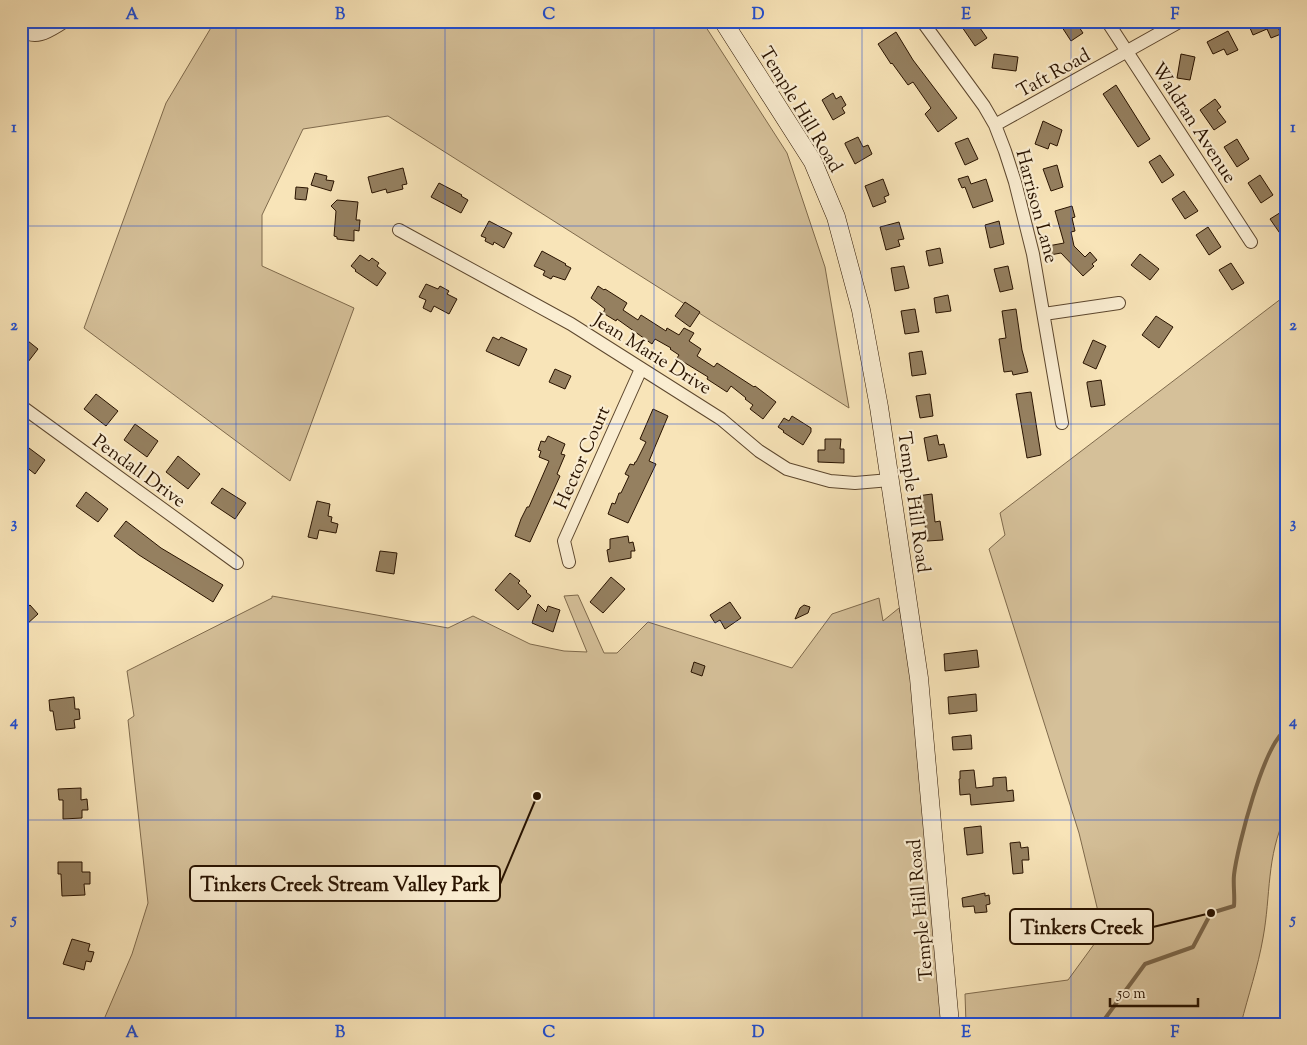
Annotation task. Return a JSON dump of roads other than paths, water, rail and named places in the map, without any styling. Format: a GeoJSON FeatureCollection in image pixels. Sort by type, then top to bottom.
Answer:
{"type":"FeatureCollection","features":[{"type":"Feature","properties":{"kind":"main road","name":"Temple Hill Road"},"geometry":{"type":"LineString","coordinates":[[723,21],[813,162],[836,216],[861,310],[879,408],[919,678],[950,1024]]}},
{"type":"Feature","properties":{"kind":"street"},"geometry":{"type":"LineString","coordinates":[[21,31],[33,36],[44,34],[66,21]]}},
{"type":"Feature","properties":{"kind":"street","name":"Harrison Lane"},"geometry":{"type":"LineString","coordinates":[[922,21],[981,101],[995,125],[1016,182],[1044,314],[1062,423]]}},
{"type":"Feature","properties":{"kind":"street","name":"Waldran Avenue"},"geometry":{"type":"LineString","coordinates":[[1107,21],[1251,242]]}},
{"type":"Feature","properties":{"kind":"street","name":"Taft Road"},"geometry":{"type":"LineString","coordinates":[[995,125],[1127,53],[1181,21]]}},
{"type":"Feature","properties":{"kind":"street","name":"Jean Marie Drive"},"geometry":{"type":"LineString","coordinates":[[399,230],[571,324],[721,419],[759,451],[787,469],[830,481],[855,483],[890,480]]}},
{"type":"Feature","properties":{"kind":"street"},"geometry":{"type":"LineString","coordinates":[[1044,314],[1119,303]]}},
{"type":"Feature","properties":{"kind":"street","name":"Hector Court"},"geometry":{"type":"LineString","coordinates":[[570,562],[564,541],[641,369]]}},
{"type":"Feature","properties":{"kind":"street","name":"Pendall Drive"},"geometry":{"type":"LineString","coordinates":[[21,406],[237,563]]}},
{"type":"Feature","properties":{"kind":"waterway"},"geometry":{"type":"LineString","coordinates":[[1101,1024],[1145,964],[1193,947],[1211,913],[1234,906],[1236,862],[1253,797],[1269,754],[1286,730]]}},
{"type":"Feature","properties":{"kind":"place","name":"Tinkers Creek Stream Valley Park"},"geometry":{"type":"Point","coordinates":[537,796]}},
{"type":"Feature","properties":{"kind":"place","name":"Tinkers Creek"},"geometry":{"type":"Point","coordinates":[1211,913]}}]}
